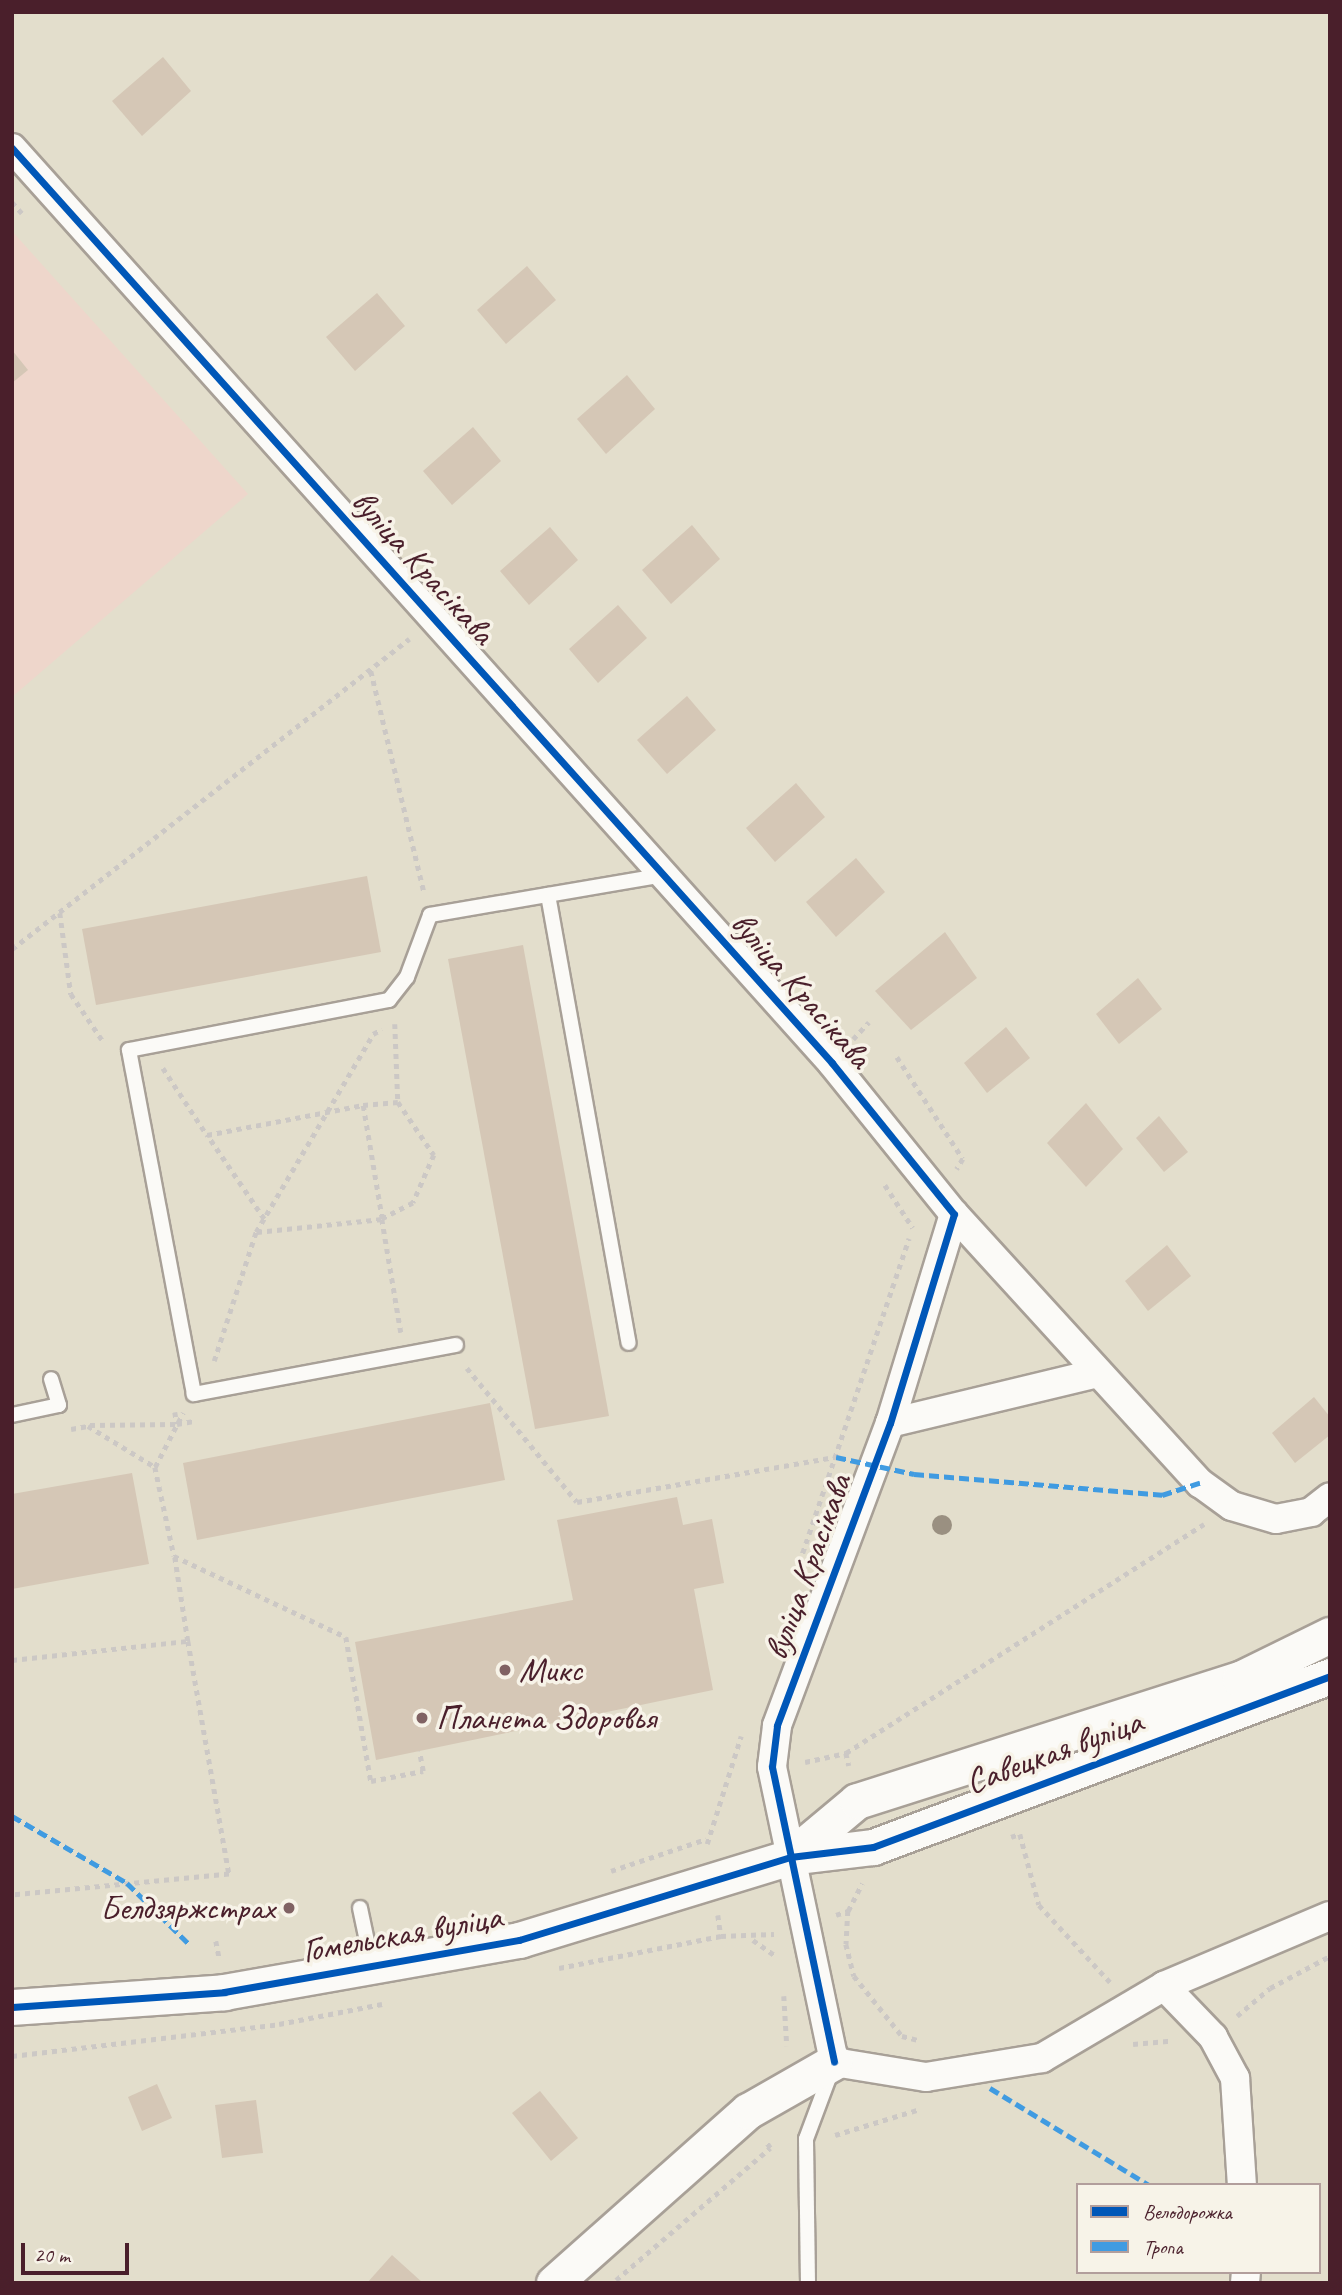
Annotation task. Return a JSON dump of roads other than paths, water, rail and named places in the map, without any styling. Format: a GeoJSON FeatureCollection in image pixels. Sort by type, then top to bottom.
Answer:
{"type":"FeatureCollection","features":[{"type":"Feature","properties":{"kind":"street","name":"вуліца Красікава"},"geometry":{"type":"LineString","coordinates":[[12,148],[832,1063],[954,1214],[890,1423],[777,1726],[772,1768],[834,2062]]}},
{"type":"Feature","properties":{"kind":"street"},"geometry":{"type":"LineString","coordinates":[[954,1214],[1094,1374],[1200,1483],[1232,1506],[1276,1520],[1311,1512],[1330,1497]]}},
{"type":"Feature","properties":{"kind":"street"},"geometry":{"type":"LineString","coordinates":[[890,1423],[1094,1374]]}},
{"type":"Feature","properties":{"kind":"street","name":"Савецкая вуліца"},"geometry":{"type":"LineString","coordinates":[[790,1857],[857,1801],[1240,1679],[1330,1635]]}},
{"type":"Feature","properties":{"kind":"street","name":"Савецкая вуліца"},"geometry":{"type":"LineString","coordinates":[[790,1857],[873,1847],[1330,1676]]}},
{"type":"Feature","properties":{"kind":"street","name":"Гомельская вуліца"},"geometry":{"type":"LineString","coordinates":[[12,2007],[224,1992],[519,1940],[790,1857]]}},
{"type":"Feature","properties":{"kind":"street"},"geometry":{"type":"LineString","coordinates":[[554,2283],[748,2111],[834,2062],[926,2077],[1042,2058],[1164,1986],[1330,1916]]}},
{"type":"Feature","properties":{"kind":"street"},"geometry":{"type":"LineString","coordinates":[[1164,1986],[1213,2037],[1235,2078],[1242,2183]]}},
{"type":"Feature","properties":{"kind":"lane"},"geometry":{"type":"LineString","coordinates":[[456,1345],[194,1394],[129,1050],[389,1000],[407,978],[430,915],[664,876]]}},
{"type":"Feature","properties":{"kind":"lane"},"geometry":{"type":"LineString","coordinates":[[548,895],[629,1343]]}},
{"type":"Feature","properties":{"kind":"lane"},"geometry":{"type":"LineString","coordinates":[[12,1415],[60,1405],[51,1379]]}},
{"type":"Feature","properties":{"kind":"lane"},"geometry":{"type":"LineString","coordinates":[[360,1908],[372,1965]]}},
{"type":"Feature","properties":{"kind":"lane"},"geometry":{"type":"LineString","coordinates":[[808,2283],[806,2139],[834,2062]]}},
{"type":"Feature","properties":{"kind":"place","name":"Микс"},"geometry":{"type":"Point","coordinates":[505,1670]}},
{"type":"Feature","properties":{"kind":"place","name":"Планета Здоровья"},"geometry":{"type":"Point","coordinates":[422,1718]}},
{"type":"Feature","properties":{"kind":"place","name":"Белдзяржстрах"},"geometry":{"type":"Point","coordinates":[289,1908]}}]}
